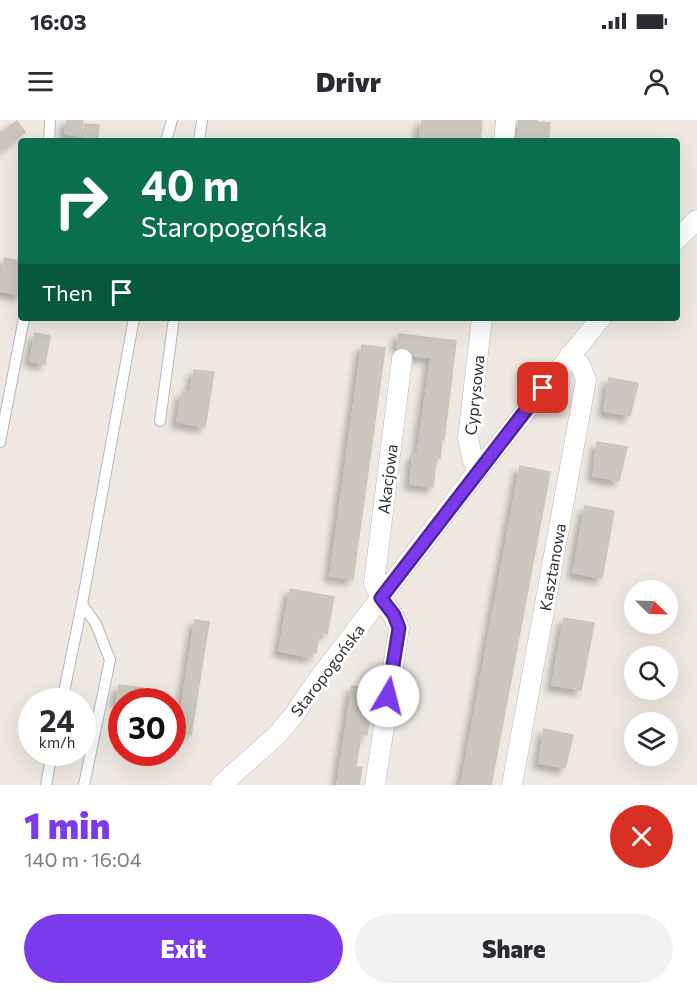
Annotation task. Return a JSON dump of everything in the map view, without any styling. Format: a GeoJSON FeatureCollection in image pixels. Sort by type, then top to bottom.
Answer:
{"type":"FeatureCollection","features":[{"type":"Feature","properties":{"kind":"street"},"geometry":{"type":"LineString","coordinates":[[504,138],[507,120]]}},
{"type":"Feature","properties":{"kind":"street"},"geometry":{"type":"LineString","coordinates":[[680,236],[697,220]]}},
{"type":"Feature","properties":{"kind":"street","name":"Cyprysowa"},"geometry":{"type":"LineString","coordinates":[[479,469],[472,460],[468,438],[482,321]]}},
{"type":"Feature","properties":{"kind":"street","name":"Staropogońska"},"geometry":{"type":"LineString","coordinates":[[221,785],[276,736],[479,469],[598,321]]}},
{"type":"Feature","properties":{"kind":"street","name":"Kasztanowa"},"geometry":{"type":"LineString","coordinates":[[512,785],[586,380],[580,365],[569,356]]}},
{"type":"Feature","properties":{"kind":"street","name":"Akacjowa"},"geometry":{"type":"LineString","coordinates":[[381,598],[374,584],[402,358]]}},
{"type":"Feature","properties":{"kind":"street"},"geometry":{"type":"LineString","coordinates":[[375,785],[399,628],[394,615],[381,598]]}},
{"type":"Feature","properties":{"kind":"lane"},"geometry":{"type":"LineString","coordinates":[[49,138],[50,120]]}},
{"type":"Feature","properties":{"kind":"lane"},"geometry":{"type":"LineString","coordinates":[[167,138],[172,120]]}},
{"type":"Feature","properties":{"kind":"lane"},"geometry":{"type":"LineString","coordinates":[[199,138],[202,120]]}},
{"type":"Feature","properties":{"kind":"lane"},"geometry":{"type":"LineString","coordinates":[[0,442],[23,321]]}},
{"type":"Feature","properties":{"kind":"lane"},"geometry":{"type":"LineString","coordinates":[[65,688],[133,321]]}},
{"type":"Feature","properties":{"kind":"lane"},"geometry":{"type":"LineString","coordinates":[[160,421],[174,321]]}},
{"type":"Feature","properties":{"kind":"lane"},"geometry":{"type":"LineString","coordinates":[[82,604],[96,624],[110,660],[96,732]]}},
{"type":"Feature","properties":{"kind":"lane"},"geometry":{"type":"LineString","coordinates":[[46,785],[50,766]]}},
{"type":"Feature","properties":{"kind":"lane"},"geometry":{"type":"LineString","coordinates":[[84,785],[88,766]]}},
{"type":"Feature","properties":{"kind":"building"},"geometry":{"type":"Polygon","coordinates":[[[67,120],[83,120],[81,136],[65,134],[67,120]]]}},
{"type":"Feature","properties":{"kind":"building"},"geometry":{"type":"Polygon","coordinates":[[[422,120],[482,120],[480,138],[419,138],[422,120]]]}},
{"type":"Feature","properties":{"kind":"building"},"geometry":{"type":"Polygon","coordinates":[[[519,120],[550,123],[548,138],[517,138],[519,120]]]}},
{"type":"Feature","properties":{"kind":"building"},"geometry":{"type":"Polygon","coordinates":[[[17,121],[25,132],[0,151],[0,133],[17,121]]]}},
{"type":"Feature","properties":{"kind":"building"},"geometry":{"type":"Polygon","coordinates":[[[85,124],[99,125],[97,138],[83,138],[85,124]]]}},
{"type":"Feature","properties":{"kind":"building"},"geometry":{"type":"Polygon","coordinates":[[[5,258],[18,260],[18,294],[0,291],[5,258]]]}},
{"type":"Feature","properties":{"kind":"building"},"geometry":{"type":"Polygon","coordinates":[[[35,333],[50,336],[45,364],[30,361],[35,333]]]}},
{"type":"Feature","properties":{"kind":"building"},"geometry":{"type":"Polygon","coordinates":[[[399,334],[456,341],[444,440],[442,439],[440,458],[438,457],[435,468],[433,487],[410,484],[413,454],[417,455],[431,357],[413,356],[409,349],[397,348],[399,334]]]}},
{"type":"Feature","properties":{"kind":"building"},"geometry":{"type":"Polygon","coordinates":[[[362,345],[385,348],[353,579],[330,576],[362,345]]]}},
{"type":"Feature","properties":{"kind":"building"},"geometry":{"type":"Polygon","coordinates":[[[194,370],[214,372],[205,427],[177,422],[182,392],[190,393],[194,370]]]}},
{"type":"Feature","properties":{"kind":"building"},"geometry":{"type":"Polygon","coordinates":[[[609,378],[638,383],[630,416],[604,411],[609,378]]]}},
{"type":"Feature","properties":{"kind":"building"},"geometry":{"type":"Polygon","coordinates":[[[597,442],[627,447],[619,481],[593,476],[597,442]]]}},
{"type":"Feature","properties":{"kind":"building"},"geometry":{"type":"Polygon","coordinates":[[[520,466],[550,472],[491,785],[461,785],[520,466]]]}},
{"type":"Feature","properties":{"kind":"building"},"geometry":{"type":"Polygon","coordinates":[[[585,506],[614,511],[602,578],[573,573],[585,506]]]}},
{"type":"Feature","properties":{"kind":"building"},"geometry":{"type":"Polygon","coordinates":[[[290,589],[334,597],[327,634],[319,633],[316,653],[312,652],[312,657],[279,651],[290,589]]]}},
{"type":"Feature","properties":{"kind":"building"},"geometry":{"type":"Polygon","coordinates":[[[564,618],[594,623],[581,690],[552,685],[564,618]]]}},
{"type":"Feature","properties":{"kind":"building"},"geometry":{"type":"Polygon","coordinates":[[[195,620],[209,622],[191,735],[186,734],[186,688],[184,688],[195,620]]]}},
{"type":"Feature","properties":{"kind":"building"},"geometry":{"type":"Polygon","coordinates":[[[119,685],[143,688],[118,688],[119,685]]]}},
{"type":"Feature","properties":{"kind":"building"},"geometry":{"type":"Polygon","coordinates":[[[352,686],[368,688],[366,704],[371,705],[367,735],[361,734],[356,767],[362,767],[359,785],[337,785],[352,686]]]}},
{"type":"Feature","properties":{"kind":"building"},"geometry":{"type":"Polygon","coordinates":[[[544,729],[573,735],[565,768],[539,763],[544,729]]]}},
{"type":"Feature","properties":{"kind":"route"},"geometry":{"type":"LineString","coordinates":[[388,696],[399,628],[394,615],[381,598],[543,388]]}}]}
